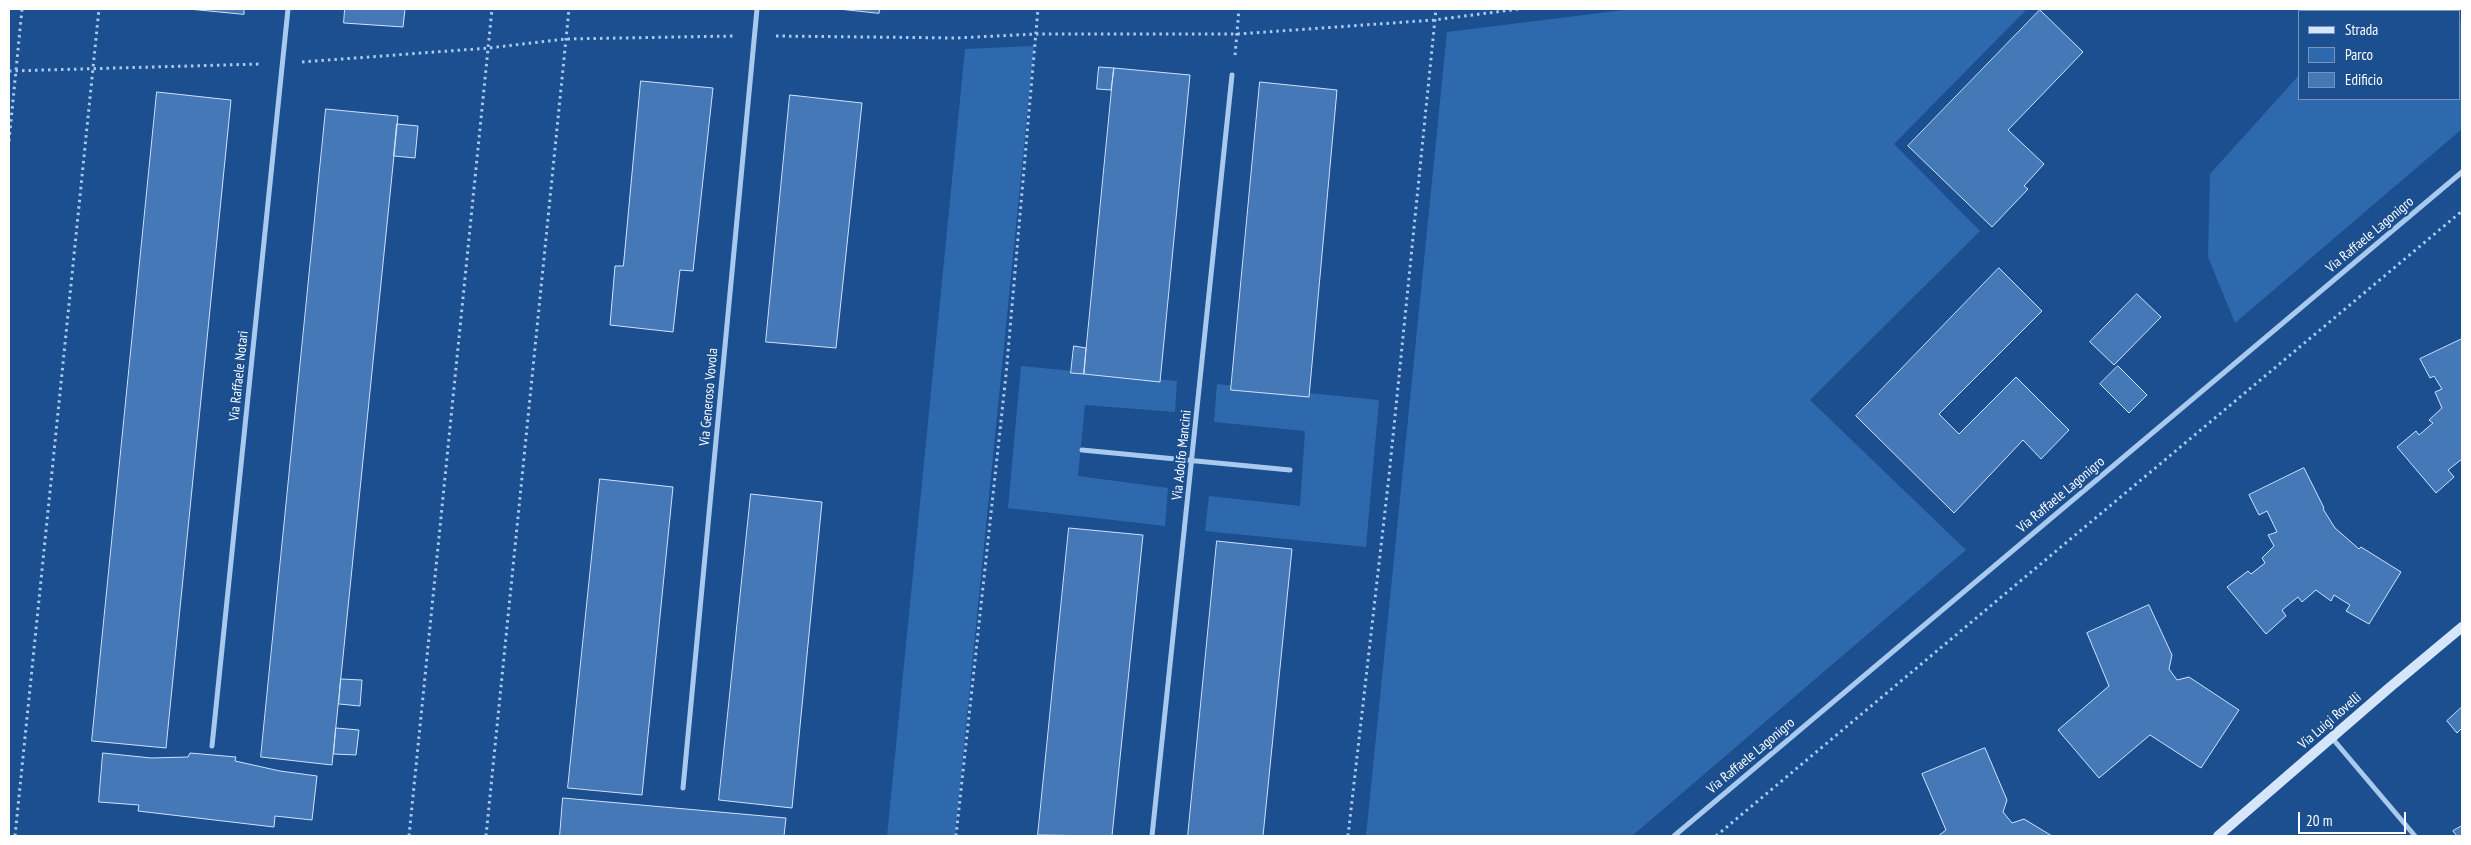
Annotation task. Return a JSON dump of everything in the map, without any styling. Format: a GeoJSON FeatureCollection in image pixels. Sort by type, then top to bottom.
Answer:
{"type":"FeatureCollection","features":[{"type":"Feature","properties":{"kind":"street","name":"Via Raffaele Notari"},"geometry":{"type":"LineString","coordinates":[[212,746],[288,9]]}},
{"type":"Feature","properties":{"kind":"street","name":"Via Generoso Vovola"},"geometry":{"type":"LineString","coordinates":[[683,788],[758,9]]}},
{"type":"Feature","properties":{"kind":"street","name":"Via Adolfo Mancini"},"geometry":{"type":"LineString","coordinates":[[1152,836],[1193,461],[1232,75]]}},
{"type":"Feature","properties":{"kind":"street","name":"Via Raffaele Lagonigro"},"geometry":{"type":"LineString","coordinates":[[1674,836],[2462,172]]}},
{"type":"Feature","properties":{"kind":"street"},"geometry":{"type":"LineString","coordinates":[[1082,450],[1290,470]]}},
{"type":"Feature","properties":{"kind":"street","name":"Via Luigi Rovelli"},"geometry":{"type":"LineString","coordinates":[[2218,836],[2462,627]]}},
{"type":"Feature","properties":{"kind":"street"},"geometry":{"type":"LineString","coordinates":[[2332,738],[2415,836]]}},
{"type":"Feature","properties":{"kind":"path"},"geometry":{"type":"LineString","coordinates":[[9,141],[22,9]]}},
{"type":"Feature","properties":{"kind":"path"},"geometry":{"type":"LineString","coordinates":[[15,836],[99,9]]}},
{"type":"Feature","properties":{"kind":"path"},"geometry":{"type":"LineString","coordinates":[[409,836],[492,9]]}},
{"type":"Feature","properties":{"kind":"path"},"geometry":{"type":"LineString","coordinates":[[486,836],[569,9]]}},
{"type":"Feature","properties":{"kind":"path"},"geometry":{"type":"LineString","coordinates":[[956,836],[1006,375],[1038,9]]}},
{"type":"Feature","properties":{"kind":"path"},"geometry":{"type":"LineString","coordinates":[[1232,75],[1238,34],[1239,9]]}},
{"type":"Feature","properties":{"kind":"path"},"geometry":{"type":"LineString","coordinates":[[1348,836],[1389,476],[1436,9]]}},
{"type":"Feature","properties":{"kind":"path"},"geometry":{"type":"LineString","coordinates":[[1716,836],[2462,211]]}},
{"type":"Feature","properties":{"kind":"green space"},"geometry":{"type":"Polygon","coordinates":[[[1632,9],[2027,9],[1894,144],[1980,231],[1810,400],[1966,550],[1632,836],[1366,836],[1447,32],[1632,9]]]}},
{"type":"Feature","properties":{"kind":"green space"},"geometry":{"type":"Polygon","coordinates":[[[2461,22],[2462,23],[2462,129],[2235,323],[2208,257],[2210,174],[2298,76],[2298,100],[2461,100],[2461,22]]]}},
{"type":"Feature","properties":{"kind":"green space"},"geometry":{"type":"Polygon","coordinates":[[[1034,46],[955,836],[887,836],[965,49],[1034,46]]]}},
{"type":"Feature","properties":{"kind":"green space"},"geometry":{"type":"Polygon","coordinates":[[[1021,366],[1177,381],[1175,412],[1085,405],[1078,476],[1168,488],[1165,526],[1008,508],[1021,366]]]}},
{"type":"Feature","properties":{"kind":"green space"},"geometry":{"type":"Polygon","coordinates":[[[1217,384],[1379,400],[1366,547],[1205,531],[1209,496],[1300,506],[1305,431],[1214,422],[1217,384]]]}},
{"type":"Feature","properties":{"kind":"building"},"geometry":{"type":"Polygon","coordinates":[[[189,9],[244,9],[244,14],[189,9]]]}},
{"type":"Feature","properties":{"kind":"building"},"geometry":{"type":"Polygon","coordinates":[[[345,9],[405,9],[403,27],[344,23],[345,9]]]}},
{"type":"Feature","properties":{"kind":"building"},"geometry":{"type":"Polygon","coordinates":[[[839,9],[880,9],[879,13],[839,9]]]}},
{"type":"Feature","properties":{"kind":"building"},"geometry":{"type":"Polygon","coordinates":[[[2040,10],[2083,52],[2008,130],[2044,164],[2024,186],[2028,189],[1992,227],[1908,146],[2040,10]]]}},
{"type":"Feature","properties":{"kind":"building"},"geometry":{"type":"Polygon","coordinates":[[[1099,67],[1114,68],[1111,90],[1097,89],[1099,67]]]}},
{"type":"Feature","properties":{"kind":"building"},"geometry":{"type":"Polygon","coordinates":[[[1114,68],[1190,75],[1160,382],[1084,374],[1114,68]]]}},
{"type":"Feature","properties":{"kind":"building"},"geometry":{"type":"Polygon","coordinates":[[[641,81],[713,88],[693,271],[680,270],[673,332],[610,325],[615,266],[623,266],[641,81]]]}},
{"type":"Feature","properties":{"kind":"building"},"geometry":{"type":"Polygon","coordinates":[[[1260,82],[1337,90],[1309,397],[1231,390],[1260,82]]]}},
{"type":"Feature","properties":{"kind":"building"},"geometry":{"type":"Polygon","coordinates":[[[157,92],[231,100],[166,748],[92,741],[157,92]]]}},
{"type":"Feature","properties":{"kind":"building"},"geometry":{"type":"Polygon","coordinates":[[[790,95],[862,103],[836,348],[766,342],[790,95]]]}},
{"type":"Feature","properties":{"kind":"building"},"geometry":{"type":"Polygon","coordinates":[[[326,109],[398,116],[332,765],[261,757],[326,109]]]}},
{"type":"Feature","properties":{"kind":"building"},"geometry":{"type":"Polygon","coordinates":[[[397,124],[418,126],[415,158],[394,156],[397,124]]]}},
{"type":"Feature","properties":{"kind":"building"},"geometry":{"type":"Polygon","coordinates":[[[1999,268],[2042,311],[1939,414],[1959,434],[2016,377],[2069,430],[2041,459],[2023,440],[1954,513],[1856,416],[1999,268]]]}},
{"type":"Feature","properties":{"kind":"building"},"geometry":{"type":"Polygon","coordinates":[[[2137,294],[2161,317],[2114,365],[2090,342],[2137,294]]]}},
{"type":"Feature","properties":{"kind":"building"},"geometry":{"type":"Polygon","coordinates":[[[2462,339],[2462,459],[2448,470],[2454,477],[2436,493],[2397,447],[2416,431],[2419,435],[2433,423],[2429,420],[2442,408],[2435,392],[2442,389],[2434,376],[2430,378],[2420,359],[2462,339]]]}},
{"type":"Feature","properties":{"kind":"building"},"geometry":{"type":"Polygon","coordinates":[[[1074,346],[1086,348],[1084,374],[1071,373],[1074,346]]]}},
{"type":"Feature","properties":{"kind":"building"},"geometry":{"type":"Polygon","coordinates":[[[2118,366],[2147,395],[2129,413],[2100,384],[2118,366]]]}},
{"type":"Feature","properties":{"kind":"building"},"geometry":{"type":"Polygon","coordinates":[[[2304,468],[2323,509],[2335,528],[2359,549],[2361,547],[2401,572],[2369,624],[2346,611],[2350,605],[2334,595],[2331,601],[2316,590],[2302,602],[2298,597],[2282,610],[2286,616],[2266,634],[2227,587],[2248,571],[2251,574],[2265,563],[2262,558],[2274,546],[2268,535],[2277,532],[2267,511],[2259,515],[2249,495],[2304,468]]]}},
{"type":"Feature","properties":{"kind":"building"},"geometry":{"type":"Polygon","coordinates":[[[600,479],[673,487],[642,795],[568,788],[600,479]]]}},
{"type":"Feature","properties":{"kind":"building"},"geometry":{"type":"Polygon","coordinates":[[[751,494],[822,502],[792,808],[719,800],[751,494]]]}},
{"type":"Feature","properties":{"kind":"building"},"geometry":{"type":"Polygon","coordinates":[[[1069,528],[1143,535],[1112,836],[1038,835],[1069,528]]]}},
{"type":"Feature","properties":{"kind":"building"},"geometry":{"type":"Polygon","coordinates":[[[1217,541],[1292,549],[1263,836],[1188,836],[1217,541]]]}},
{"type":"Feature","properties":{"kind":"building"},"geometry":{"type":"Polygon","coordinates":[[[2149,605],[2172,655],[2169,669],[2177,680],[2189,677],[2239,710],[2201,768],[2150,735],[2099,778],[2058,730],[2109,686],[2087,633],[2149,605]]]}},
{"type":"Feature","properties":{"kind":"building"},"geometry":{"type":"Polygon","coordinates":[[[341,679],[362,680],[360,706],[339,704],[341,679]]]}},
{"type":"Feature","properties":{"kind":"building"},"geometry":{"type":"Polygon","coordinates":[[[2462,707],[2462,728],[2457,733],[2447,721],[2462,707]]]}},
{"type":"Feature","properties":{"kind":"building"},"geometry":{"type":"Polygon","coordinates":[[[336,728],[359,730],[356,755],[334,754],[336,728]]]}},
{"type":"Feature","properties":{"kind":"building"},"geometry":{"type":"Polygon","coordinates":[[[1985,748],[2007,800],[2003,812],[2012,823],[2024,819],[2052,836],[1938,836],[1946,830],[1922,774],[1985,748]]]}},
{"type":"Feature","properties":{"kind":"building"},"geometry":{"type":"Polygon","coordinates":[[[103,753],[151,758],[188,757],[190,753],[236,757],[235,761],[280,771],[317,776],[312,820],[275,816],[274,827],[138,811],[139,805],[99,802],[103,753]]]}},
{"type":"Feature","properties":{"kind":"building"},"geometry":{"type":"Polygon","coordinates":[[[563,798],[786,818],[784,836],[560,836],[563,798]]]}},
{"type":"Feature","properties":{"kind":"building"},"geometry":{"type":"Polygon","coordinates":[[[2462,826],[2462,836],[2457,836],[2453,831],[2462,826]]]}}]}
